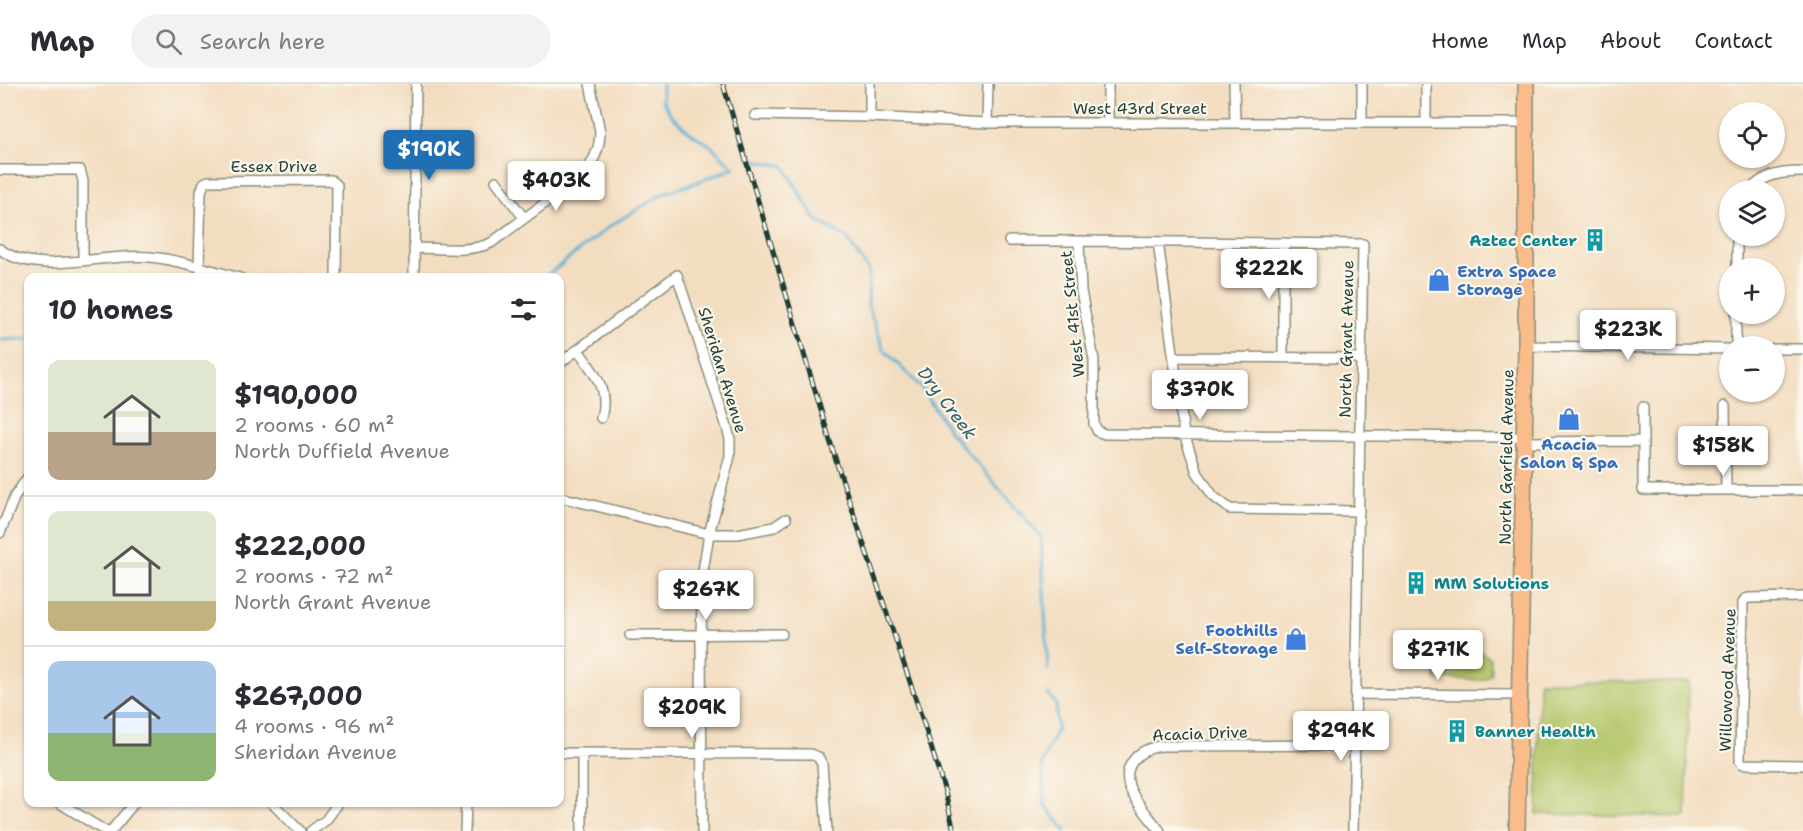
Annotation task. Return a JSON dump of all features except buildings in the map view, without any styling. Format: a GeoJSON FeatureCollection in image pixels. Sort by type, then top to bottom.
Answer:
{"type":"FeatureCollection","features":[{"type":"Feature","properties":{"kind":"highway","name":"North Garfield Avenue"},"geometry":{"type":"LineString","coordinates":[[1517,831],[1526,346],[1526,84]]}},
{"type":"Feature","properties":{"kind":"street"},"geometry":{"type":"LineString","coordinates":[[414,273],[416,84]]}},
{"type":"Feature","properties":{"kind":"street"},"geometry":{"type":"LineString","coordinates":[[415,248],[483,247],[583,175],[594,161],[600,131],[590,84]]}},
{"type":"Feature","properties":{"kind":"street"},"geometry":{"type":"LineString","coordinates":[[870,84],[870,117]]}},
{"type":"Feature","properties":{"kind":"street"},"geometry":{"type":"LineString","coordinates":[[987,123],[988,84]]}},
{"type":"Feature","properties":{"kind":"street"},"geometry":{"type":"LineString","coordinates":[[1108,84],[1108,123]]}},
{"type":"Feature","properties":{"kind":"street"},"geometry":{"type":"LineString","coordinates":[[1234,84],[1235,123]]}},
{"type":"Feature","properties":{"kind":"street"},"geometry":{"type":"LineString","coordinates":[[1362,84],[1362,123]]}},
{"type":"Feature","properties":{"kind":"street"},"geometry":{"type":"LineString","coordinates":[[1426,84],[1426,123]]}},
{"type":"Feature","properties":{"kind":"street","name":"West 43rd Street"},"geometry":{"type":"LineString","coordinates":[[755,115],[870,117],[987,123],[1526,123]]}},
{"type":"Feature","properties":{"kind":"street"},"geometry":{"type":"LineString","coordinates":[[0,170],[80,170],[83,180],[83,260]]}},
{"type":"Feature","properties":{"kind":"street"},"geometry":{"type":"LineString","coordinates":[[1762,180],[1775,174],[1803,172]]}},
{"type":"Feature","properties":{"kind":"street","name":"Essex Drive"},"geometry":{"type":"LineString","coordinates":[[199,268],[201,192],[204,183],[208,181],[331,180],[337,190],[336,273]]}},
{"type":"Feature","properties":{"kind":"street"},"geometry":{"type":"LineString","coordinates":[[496,181],[524,218]]}},
{"type":"Feature","properties":{"kind":"street"},"geometry":{"type":"LineString","coordinates":[[1009,241],[1079,242]]}},
{"type":"Feature","properties":{"kind":"street","name":"West 41st Street"},"geometry":{"type":"LineString","coordinates":[[1158,242],[1079,242],[1081,291],[1094,360],[1094,424],[1098,432],[1105,434],[1642,441]]}},
{"type":"Feature","properties":{"kind":"street"},"geometry":{"type":"LineString","coordinates":[[1158,242],[1184,434],[1197,472],[1213,496],[1230,509],[1359,511]]}},
{"type":"Feature","properties":{"kind":"street","name":"North Grant Avenue"},"geometry":{"type":"LineString","coordinates":[[1158,242],[1363,244],[1353,831]]}},
{"type":"Feature","properties":{"kind":"street"},"geometry":{"type":"LineString","coordinates":[[1283,243],[1283,358]]}},
{"type":"Feature","properties":{"kind":"street"},"geometry":{"type":"LineString","coordinates":[[0,249],[21,261],[38,263],[124,256],[151,257],[220,273]]}},
{"type":"Feature","properties":{"kind":"street","name":"Sheridan Avenue"},"geometry":{"type":"LineString","coordinates":[[578,350],[677,275],[726,424],[730,456],[703,571],[702,831]]}},
{"type":"Feature","properties":{"kind":"street"},"geometry":{"type":"LineString","coordinates":[[1526,346],[1719,349]]}},
{"type":"Feature","properties":{"kind":"street"},"geometry":{"type":"LineString","coordinates":[[1785,349],[1803,349]]}},
{"type":"Feature","properties":{"kind":"street"},"geometry":{"type":"LineString","coordinates":[[564,360],[578,350],[595,375],[603,393],[604,408],[601,418]]}},
{"type":"Feature","properties":{"kind":"street"},"geometry":{"type":"LineString","coordinates":[[1174,357],[1361,358]]}},
{"type":"Feature","properties":{"kind":"street"},"geometry":{"type":"LineString","coordinates":[[1725,406],[1726,490]]}},
{"type":"Feature","properties":{"kind":"street"},"geometry":{"type":"LineString","coordinates":[[1643,407],[1643,490],[1803,490]]}},
{"type":"Feature","properties":{"kind":"street"},"geometry":{"type":"LineString","coordinates":[[0,533],[15,496],[24,483]]}},
{"type":"Feature","properties":{"kind":"street"},"geometry":{"type":"LineString","coordinates":[[564,498],[710,534],[737,534],[765,529],[774,527],[786,519]]}},
{"type":"Feature","properties":{"kind":"street","name":"Willowood Avenue"},"geometry":{"type":"LineString","coordinates":[[1803,597],[1745,599],[1743,603],[1740,761],[1743,764],[1803,765]]}},
{"type":"Feature","properties":{"kind":"street"},"geometry":{"type":"LineString","coordinates":[[630,635],[782,634]]}},
{"type":"Feature","properties":{"kind":"street"},"geometry":{"type":"LineString","coordinates":[[1356,694],[1520,695]]}},
{"type":"Feature","properties":{"kind":"street","name":"Acacia Drive"},"geometry":{"type":"LineString","coordinates":[[1161,831],[1135,797],[1129,785],[1132,761],[1148,749],[1161,746],[1355,745]]}},
{"type":"Feature","properties":{"kind":"street"},"geometry":{"type":"LineString","coordinates":[[564,753],[808,753],[818,757],[822,764],[827,831]]}},
{"type":"Feature","properties":{"kind":"street"},"geometry":{"type":"LineString","coordinates":[[582,753],[582,831]]}},
{"type":"Feature","properties":{"kind":"street"},"geometry":{"type":"LineString","coordinates":[[66,807],[105,831]]}},
{"type":"Feature","properties":{"kind":"street"},"geometry":{"type":"LineString","coordinates":[[111,831],[130,807]]}},
{"type":"Feature","properties":{"kind":"street"},"geometry":{"type":"LineString","coordinates":[[276,807],[300,831]]}},
{"type":"Feature","properties":{"kind":"street"},"geometry":{"type":"LineString","coordinates":[[311,831],[326,820],[335,807]]}},
{"type":"Feature","properties":{"kind":"street"},"geometry":{"type":"LineString","coordinates":[[465,831],[466,807]]}},
{"type":"Feature","properties":{"kind":"green space"},"geometry":{"type":"Polygon","coordinates":[[[1436,651],[1481,652],[1490,658],[1491,674],[1482,680],[1436,679],[1436,651]]]}},
{"type":"Feature","properties":{"kind":"green space"},"geometry":{"type":"Polygon","coordinates":[[[1539,681],[1689,682],[1686,817],[1537,814],[1539,681]]]}},
{"type":"Feature","properties":{"kind":"waterway","name":"Dry Creek"},"geometry":{"type":"LineString","coordinates":[[550,273],[610,226],[664,193],[734,168],[711,146],[688,131],[673,117],[662,101],[662,84]]}},
{"type":"Feature","properties":{"kind":"waterway","name":"Dry Creek"},"geometry":{"type":"LineString","coordinates":[[754,160],[784,166],[815,219],[847,238],[869,271],[868,306],[884,350],[922,388],[949,431],[1041,537],[1048,670]]}},
{"type":"Feature","properties":{"kind":"waterway","name":"Dry Creek"},"geometry":{"type":"LineString","coordinates":[[0,340],[24,339]]}},
{"type":"Feature","properties":{"kind":"waterway","name":"Dry Creek"},"geometry":{"type":"LineString","coordinates":[[1048,694],[1056,704],[1057,729],[1042,763],[1045,805],[1066,831]]}},
{"type":"Feature","properties":{"kind":"railway"},"geometry":{"type":"LineString","coordinates":[[723,84],[837,464],[923,721],[945,792],[954,831]]}},
{"type":"Feature","properties":{"kind":"place","name":"Aztec Center"},"geometry":{"type":"Point","coordinates":[1595,240]}},
{"type":"Feature","properties":{"kind":"place","name":"Extra Space Storage"},"geometry":{"type":"Point","coordinates":[1439,280]}},
{"type":"Feature","properties":{"kind":"place","name":"Acacia Salon & Spa"},"geometry":{"type":"Point","coordinates":[1569,419]}},
{"type":"Feature","properties":{"kind":"place","name":"MM Solutions"},"geometry":{"type":"Point","coordinates":[1416,583]}},
{"type":"Feature","properties":{"kind":"place","name":"Foothills Self-Storage"},"geometry":{"type":"Point","coordinates":[1296,639]}},
{"type":"Feature","properties":{"kind":"place","name":"Banner Health"},"geometry":{"type":"Point","coordinates":[1457,731]}}]}
